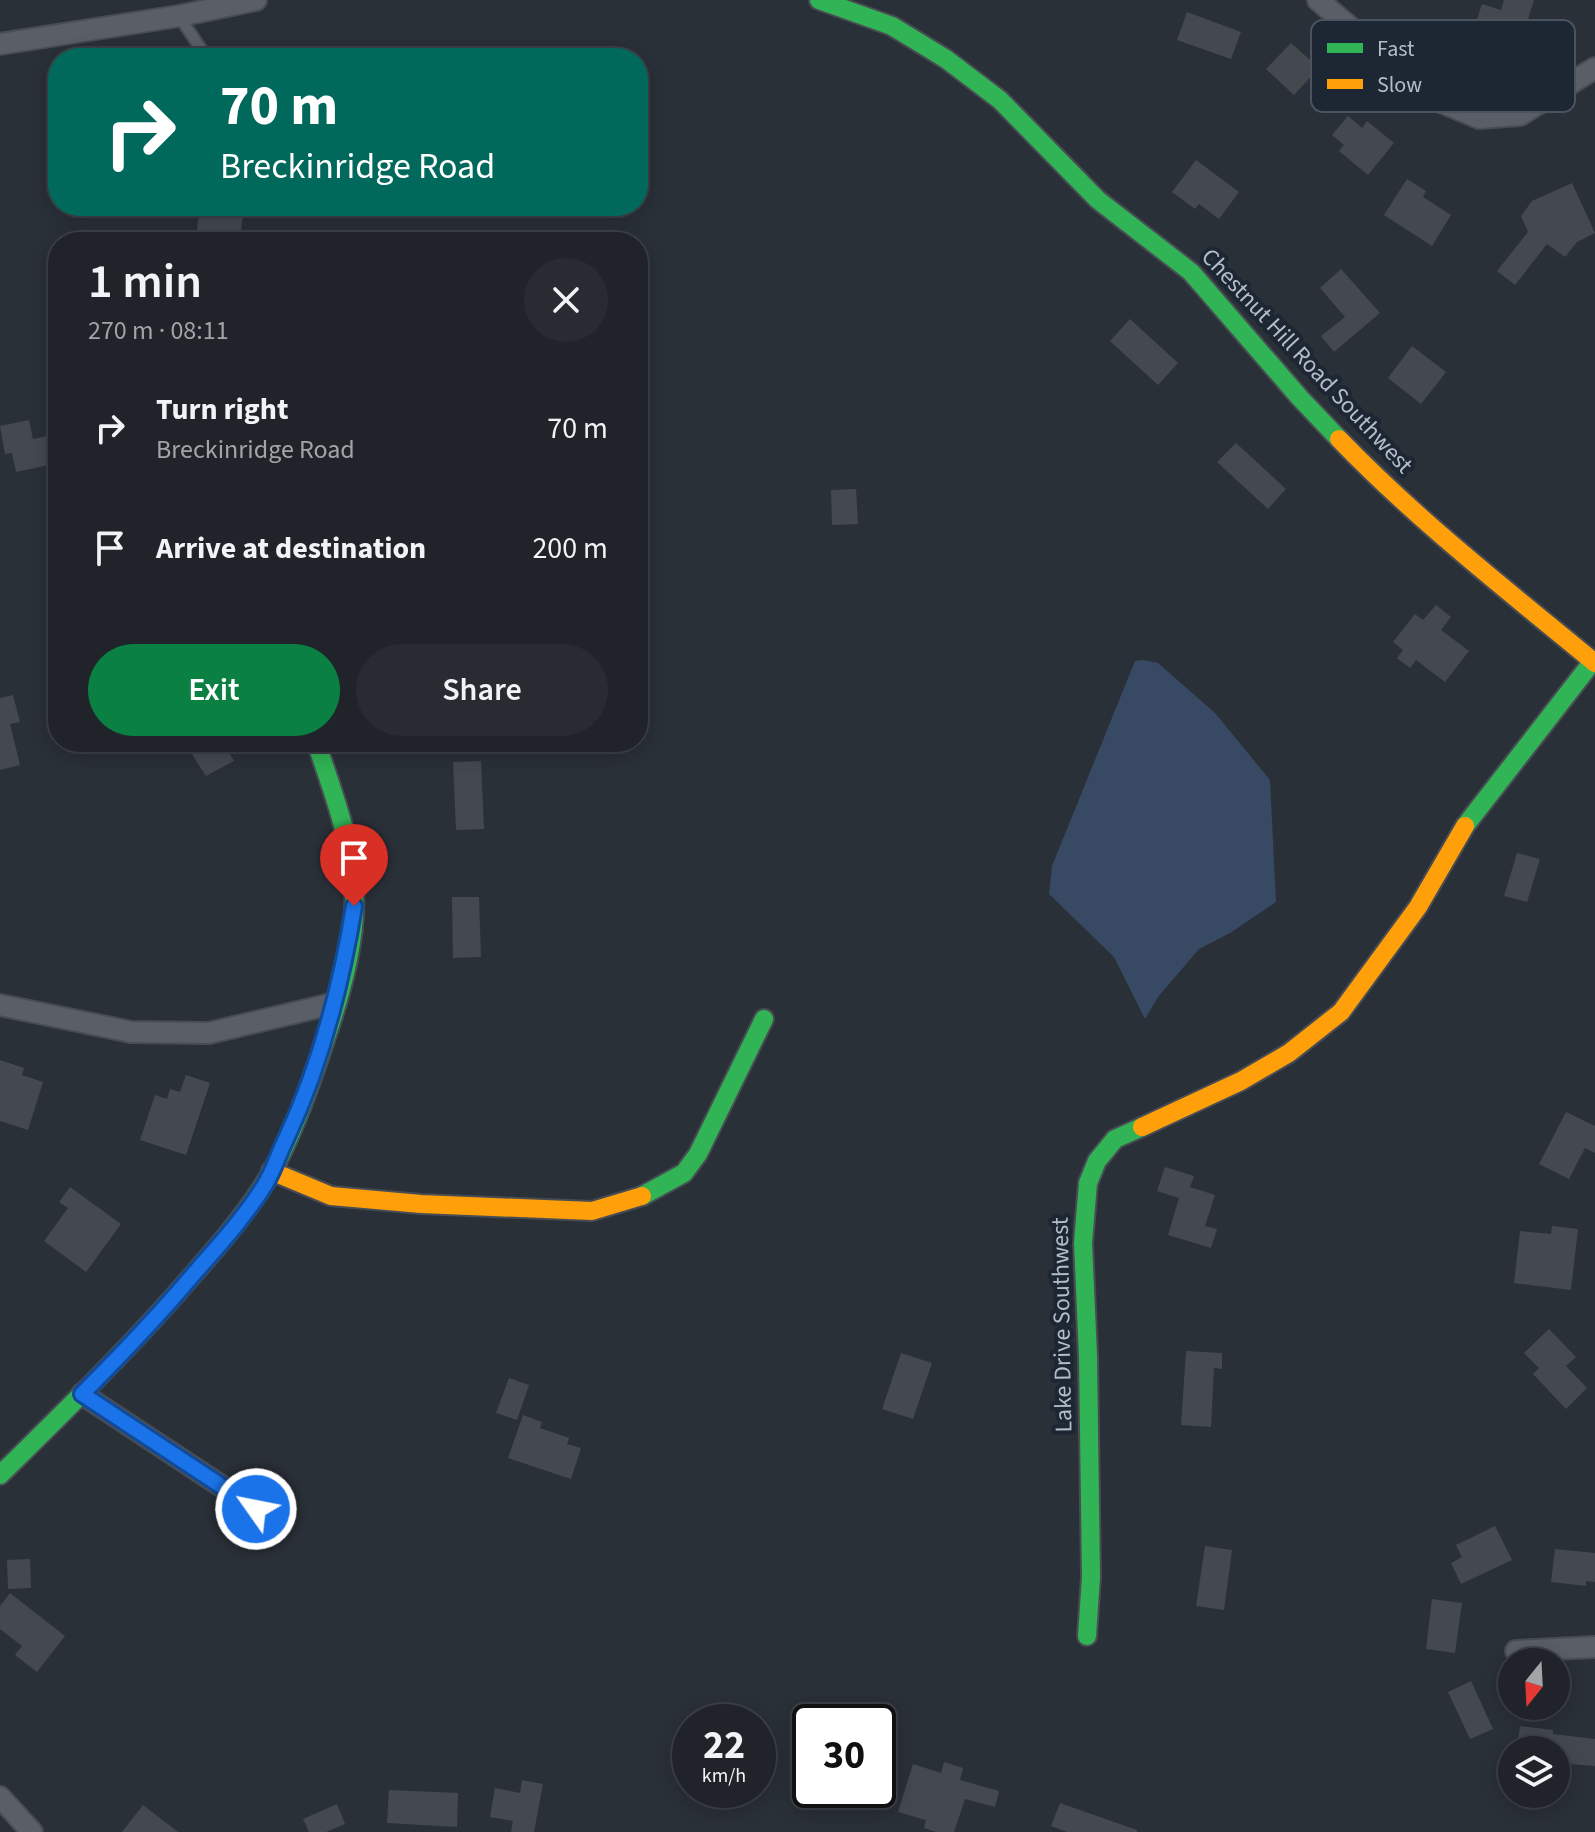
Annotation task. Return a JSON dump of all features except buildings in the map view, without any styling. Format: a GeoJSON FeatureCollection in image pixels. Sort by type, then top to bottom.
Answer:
{"type":"FeatureCollection","features":[{"type":"Feature","properties":{"kind":"street"},"geometry":{"type":"LineString","coordinates":[[0,44],[179,16],[256,0]]}},
{"type":"Feature","properties":{"kind":"street","name":"Chestnut Hill Road Southwest"},"geometry":{"type":"LineString","coordinates":[[819,0],[892,26],[946,59],[1000,100],[1098,200],[1191,272],[1300,398],[1366,467],[1448,541],[1594,662]]}},
{"type":"Feature","properties":{"kind":"street"},"geometry":{"type":"LineString","coordinates":[[1318,0],[1342,20]]}},
{"type":"Feature","properties":{"kind":"street"},"geometry":{"type":"LineString","coordinates":[[1575,81],[1595,68]]}},
{"type":"Feature","properties":{"kind":"street"},"geometry":{"type":"LineString","coordinates":[[1465,112],[1479,118],[1525,112]]}},
{"type":"Feature","properties":{"kind":"street","name":"Lake Drive Southwest"},"geometry":{"type":"LineString","coordinates":[[1087,1636],[1091,1577],[1083,1232],[1088,1183],[1097,1161],[1115,1139],[1241,1081],[1289,1053],[1341,1012],[1418,907],[1462,829],[1594,662]]}},
{"type":"Feature","properties":{"kind":"street"},"geometry":{"type":"LineString","coordinates":[[0,1475],[134,1343],[231,1232],[271,1171],[315,1067],[336,1003],[354,906],[349,861],[319,752]]}},
{"type":"Feature","properties":{"kind":"street"},"geometry":{"type":"LineString","coordinates":[[0,1005],[131,1032],[209,1033],[336,1003]]}},
{"type":"Feature","properties":{"kind":"street"},"geometry":{"type":"LineString","coordinates":[[271,1171],[331,1196],[421,1204],[592,1211],[632,1201],[684,1173],[698,1154],[764,1019]]}},
{"type":"Feature","properties":{"kind":"street"},"geometry":{"type":"LineString","coordinates":[[82,1394],[256,1509]]}},
{"type":"Feature","properties":{"kind":"street"},"geometry":{"type":"LineString","coordinates":[[1570,1648],[1595,1647]]}},
{"type":"Feature","properties":{"kind":"street"},"geometry":{"type":"LineString","coordinates":[[0,1797],[32,1832]]}},
{"type":"Feature","properties":{"kind":"lane"},"geometry":{"type":"LineString","coordinates":[[179,16],[200,48]]}},
{"type":"Feature","properties":{"kind":"water"},"geometry":{"type":"Polygon","coordinates":[[[1135,661],[1158,663],[1215,713],[1270,780],[1276,902],[1230,933],[1199,949],[1158,997],[1145,1019],[1114,957],[1049,894],[1052,866],[1135,661]]]}},
{"type":"Feature","properties":{"kind":"traffic: fast"},"geometry":{"type":"LineString","coordinates":[[819,0],[892,26],[946,59],[1000,100],[1098,200],[1191,272],[1339,439]]}},
{"type":"Feature","properties":{"kind":"traffic: fast"},"geometry":{"type":"LineString","coordinates":[[1465,826],[1593,661]]}},
{"type":"Feature","properties":{"kind":"traffic: fast"},"geometry":{"type":"LineString","coordinates":[[0,1475],[126,1349],[216,1249],[258,1194],[291,1132],[338,1001],[353,926],[354,889],[349,852],[319,752]]}},
{"type":"Feature","properties":{"kind":"traffic: fast"},"geometry":{"type":"LineString","coordinates":[[642,1196],[684,1173],[698,1154],[764,1019]]}},
{"type":"Feature","properties":{"kind":"traffic: fast"},"geometry":{"type":"LineString","coordinates":[[1087,1636],[1091,1577],[1083,1243],[1088,1183],[1097,1161],[1115,1139],[1142,1127]]}},
{"type":"Feature","properties":{"kind":"traffic: slow"},"geometry":{"type":"LineString","coordinates":[[1339,439],[1432,527],[1595,663]]}},
{"type":"Feature","properties":{"kind":"traffic: slow"},"geometry":{"type":"LineString","coordinates":[[1142,1127],[1241,1081],[1289,1053],[1341,1012],[1418,907],[1465,826]]}},
{"type":"Feature","properties":{"kind":"traffic: slow"},"geometry":{"type":"LineString","coordinates":[[271,1171],[331,1196],[421,1204],[592,1211],[642,1196]]}},
{"type":"Feature","properties":{"kind":"route"},"geometry":{"type":"LineString","coordinates":[[256,1509],[82,1394],[134,1343],[231,1232],[266,1182],[296,1117],[325,1042],[347,953],[354,906]]}}]}
